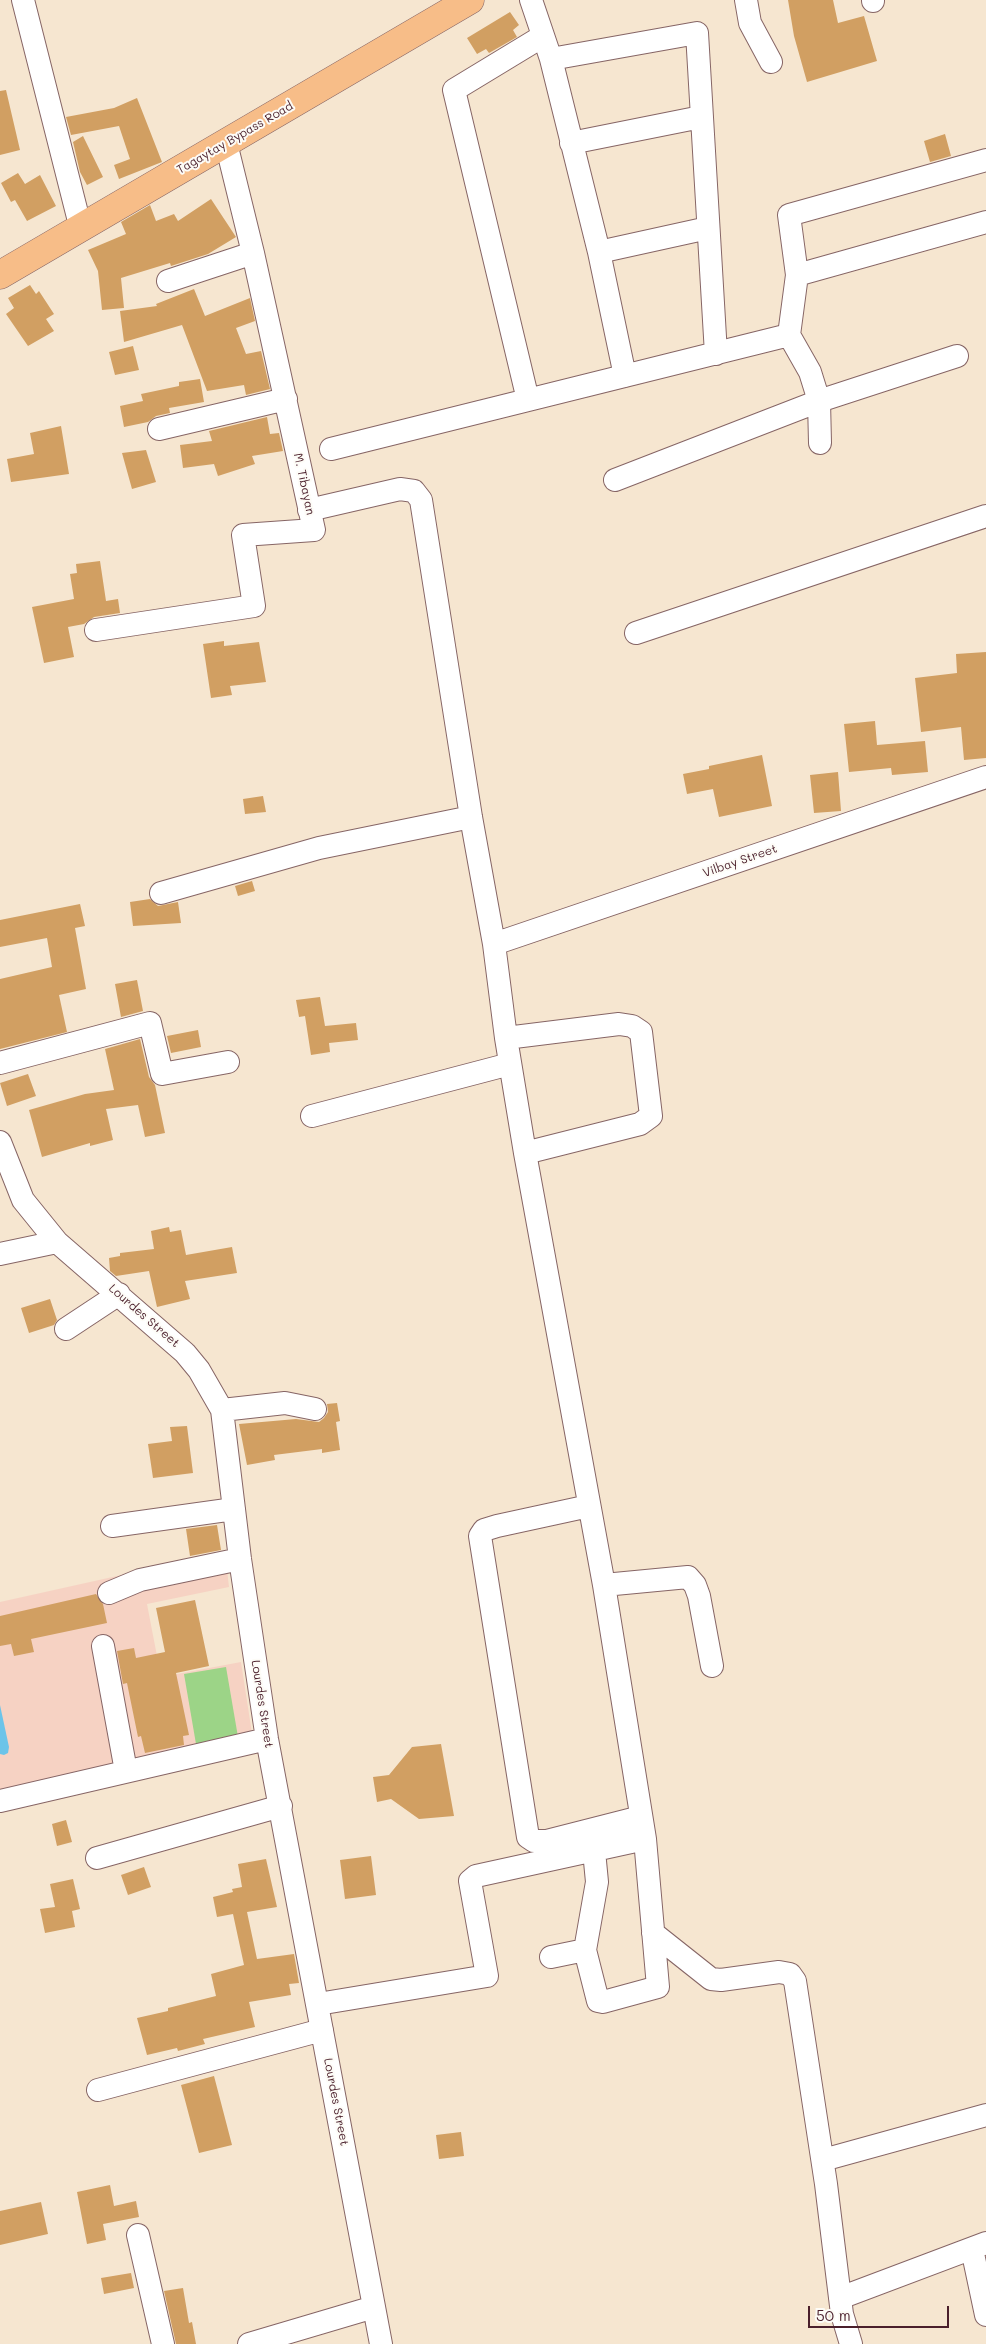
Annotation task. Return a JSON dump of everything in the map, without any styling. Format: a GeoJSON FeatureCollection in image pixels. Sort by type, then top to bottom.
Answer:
{"type":"FeatureCollection","features":[{"type":"Feature","properties":{"kind":"main road","name":"Tagaytay Bypass Road"},"geometry":{"type":"LineString","coordinates":[[0,275],[226,143],[443,8],[470,0]]}},
{"type":"Feature","properties":{"kind":"street"},"geometry":{"type":"LineString","coordinates":[[23,0],[81,229]]}},
{"type":"Feature","properties":{"kind":"street"},"geometry":{"type":"LineString","coordinates":[[531,0],[551,58],[599,252],[625,376]]}},
{"type":"Feature","properties":{"kind":"street"},"geometry":{"type":"LineString","coordinates":[[746,0],[750,23],[771,62]]}},
{"type":"Feature","properties":{"kind":"street"},"geometry":{"type":"LineString","coordinates":[[551,58],[697,33],[716,354]]}},
{"type":"Feature","properties":{"kind":"street"},"geometry":{"type":"LineString","coordinates":[[528,400],[454,90],[543,36]]}},
{"type":"Feature","properties":{"kind":"street"},"geometry":{"type":"LineString","coordinates":[[571,143],[701,117]]}},
{"type":"Feature","properties":{"kind":"street","name":"M. Tibayan"},"geometry":{"type":"LineString","coordinates":[[96,630],[254,606],[243,535],[314,530],[253,253],[226,143]]}},
{"type":"Feature","properties":{"kind":"street"},"geometry":{"type":"LineString","coordinates":[[820,443],[819,401],[810,372],[789,334],[797,276],[789,215],[986,160]]}},
{"type":"Feature","properties":{"kind":"street"},"geometry":{"type":"LineString","coordinates":[[797,276],[986,222]]}},
{"type":"Feature","properties":{"kind":"street"},"geometry":{"type":"LineString","coordinates":[[599,252],[708,228]]}},
{"type":"Feature","properties":{"kind":"street"},"geometry":{"type":"LineString","coordinates":[[168,281],[253,253]]}},
{"type":"Feature","properties":{"kind":"street"},"geometry":{"type":"LineString","coordinates":[[331,449],[716,354],[789,334]]}},
{"type":"Feature","properties":{"kind":"street"},"geometry":{"type":"LineString","coordinates":[[615,480],[819,401],[957,356]]}},
{"type":"Feature","properties":{"kind":"street"},"geometry":{"type":"LineString","coordinates":[[159,429],[286,399]]}},
{"type":"Feature","properties":{"kind":"street"},"geometry":{"type":"LineString","coordinates":[[310,510],[400,490],[414,492],[422,500],[471,817],[494,944],[510,1064],[604,1585],[643,1828],[658,1987],[602,2002],[598,2001],[585,1950],[597,1882],[594,1851]]}},
{"type":"Feature","properties":{"kind":"street"},"geometry":{"type":"LineString","coordinates":[[636,633],[986,516]]}},
{"type":"Feature","properties":{"kind":"street","name":"Vilbay Street"},"geometry":{"type":"LineString","coordinates":[[494,944],[986,778]]}},
{"type":"Feature","properties":{"kind":"street"},"geometry":{"type":"LineString","coordinates":[[161,893],[319,848],[471,817]]}},
{"type":"Feature","properties":{"kind":"street"},"geometry":{"type":"LineString","coordinates":[[0,1063],[150,1023],[162,1074],[228,1062]]}},
{"type":"Feature","properties":{"kind":"street"},"geometry":{"type":"LineString","coordinates":[[506,1038],[618,1024],[632,1026],[641,1032],[651,1116],[640,1124],[525,1153]]}},
{"type":"Feature","properties":{"kind":"street"},"geometry":{"type":"LineString","coordinates":[[312,1116],[510,1064]]}},
{"type":"Feature","properties":{"kind":"street","name":"Lourdes Street"},"geometry":{"type":"LineString","coordinates":[[2,1154],[23,1200],[57,1242],[185,1352],[199,1370],[222,1410],[240,1559],[267,1739],[381,2344]]}},
{"type":"Feature","properties":{"kind":"street"},"geometry":{"type":"LineString","coordinates":[[0,1254],[57,1242]]}},
{"type":"Feature","properties":{"kind":"street"},"geometry":{"type":"LineString","coordinates":[[66,1329],[119,1294]]}},
{"type":"Feature","properties":{"kind":"street"},"geometry":{"type":"LineString","coordinates":[[222,1410],[284,1403],[315,1409]]}},
{"type":"Feature","properties":{"kind":"street"},"geometry":{"type":"LineString","coordinates":[[589,1506],[496,1526],[484,1530],[480,1536],[526,1827],[528,1836],[534,1841],[547,1841],[643,1828]]}},
{"type":"Feature","properties":{"kind":"street"},"geometry":{"type":"LineString","coordinates":[[112,1526],[234,1508]]}},
{"type":"Feature","properties":{"kind":"street"},"geometry":{"type":"LineString","coordinates":[[109,1593],[140,1580],[240,1559]]}},
{"type":"Feature","properties":{"kind":"street"},"geometry":{"type":"LineString","coordinates":[[604,1585],[688,1577],[695,1585],[699,1596],[712,1666]]}},
{"type":"Feature","properties":{"kind":"street"},"geometry":{"type":"LineString","coordinates":[[103,1646],[126,1771]]}},
{"type":"Feature","properties":{"kind":"street"},"geometry":{"type":"LineString","coordinates":[[0,1801],[267,1739]]}},
{"type":"Feature","properties":{"kind":"street"},"geometry":{"type":"LineString","coordinates":[[97,1858],[281,1806]]}},
{"type":"Feature","properties":{"kind":"street"},"geometry":{"type":"LineString","coordinates":[[318,2004],[487,1976],[470,1881],[476,1876],[594,1851],[643,1828]]}},
{"type":"Feature","properties":{"kind":"street"},"geometry":{"type":"LineString","coordinates":[[653,1933],[711,1979],[721,1980],[779,1972],[790,1974],[795,1981],[822,2160],[842,2314],[851,2344]]}},
{"type":"Feature","properties":{"kind":"street"},"geometry":{"type":"LineString","coordinates":[[551,1957],[585,1950]]}},
{"type":"Feature","properties":{"kind":"street"},"geometry":{"type":"LineString","coordinates":[[98,2090],[322,2030]]}},
{"type":"Feature","properties":{"kind":"street"},"geometry":{"type":"LineString","coordinates":[[822,2160],[986,2115]]}},
{"type":"Feature","properties":{"kind":"street"},"geometry":{"type":"LineString","coordinates":[[138,2235],[163,2344]]}},
{"type":"Feature","properties":{"kind":"street"},"geometry":{"type":"LineString","coordinates":[[840,2298],[979,2246],[986,2315]]}},
{"type":"Feature","properties":{"kind":"street"},"geometry":{"type":"LineString","coordinates":[[248,2344],[374,2307]]}},
{"type":"Feature","properties":{"kind":"shaded area"},"geometry":{"type":"Polygon","coordinates":[[[225,1552],[229,1587],[147,1604],[161,1677],[241,1662],[255,1753],[0,1813],[0,1602],[225,1552]]]}},
{"type":"Feature","properties":{"kind":"green space"},"geometry":{"type":"Polygon","coordinates":[[[226,1667],[238,1737],[196,1744],[184,1674],[226,1667]]]}},
{"type":"Feature","properties":{"kind":"water"},"geometry":{"type":"Polygon","coordinates":[[[0,1705],[9,1747],[8,1753],[4,1755],[0,1754],[0,1705]]]}},
{"type":"Feature","properties":{"kind":"building"},"geometry":{"type":"Polygon","coordinates":[[[788,0],[833,0],[838,23],[864,16],[877,61],[807,82],[794,36],[788,0]]]}},
{"type":"Feature","properties":{"kind":"building"},"geometry":{"type":"Polygon","coordinates":[[[510,12],[519,25],[513,30],[517,37],[489,53],[486,49],[477,54],[467,38],[510,12]]]}},
{"type":"Feature","properties":{"kind":"building"},"geometry":{"type":"Polygon","coordinates":[[[6,90],[20,150],[0,155],[0,91],[6,90]]]}},
{"type":"Feature","properties":{"kind":"building"},"geometry":{"type":"Polygon","coordinates":[[[137,98],[162,162],[119,179],[114,165],[130,159],[119,126],[71,135],[66,117],[114,108],[137,98]]]}},
{"type":"Feature","properties":{"kind":"building"},"geometry":{"type":"Polygon","coordinates":[[[945,134],[951,156],[930,162],[924,141],[945,134]]]}},
{"type":"Feature","properties":{"kind":"building"},"geometry":{"type":"Polygon","coordinates":[[[83,136],[103,177],[87,185],[80,172],[73,142],[83,136]]]}},
{"type":"Feature","properties":{"kind":"building"},"geometry":{"type":"Polygon","coordinates":[[[18,173],[25,184],[40,175],[56,206],[27,221],[15,200],[11,202],[1,183],[18,173]]]}},
{"type":"Feature","properties":{"kind":"building"},"geometry":{"type":"Polygon","coordinates":[[[211,199],[236,237],[208,254],[171,266],[170,263],[121,278],[124,308],[102,310],[98,271],[88,250],[126,234],[121,222],[150,205],[156,221],[174,214],[178,221],[211,199]]]}},
{"type":"Feature","properties":{"kind":"building"},"geometry":{"type":"Polygon","coordinates":[[[30,285],[36,294],[39,291],[54,314],[46,319],[54,331],[28,346],[6,314],[14,308],[8,298],[30,285]]]}},
{"type":"Feature","properties":{"kind":"building"},"geometry":{"type":"Polygon","coordinates":[[[194,289],[205,316],[250,298],[255,321],[236,328],[246,354],[261,351],[270,389],[246,395],[244,385],[207,391],[182,325],[124,342],[120,311],[157,306],[156,304],[194,289]]]}},
{"type":"Feature","properties":{"kind":"building"},"geometry":{"type":"Polygon","coordinates":[[[133,346],[139,370],[115,375],[109,352],[133,346]]]}},
{"type":"Feature","properties":{"kind":"building"},"geometry":{"type":"Polygon","coordinates":[[[200,379],[204,402],[169,408],[170,413],[156,416],[148,422],[124,427],[120,406],[143,401],[141,394],[179,386],[179,382],[200,379]]]}},
{"type":"Feature","properties":{"kind":"building"},"geometry":{"type":"Polygon","coordinates":[[[267,417],[270,434],[279,433],[283,451],[252,456],[255,464],[218,476],[214,464],[183,468],[180,445],[212,441],[209,431],[267,417]]]}},
{"type":"Feature","properties":{"kind":"building"},"geometry":{"type":"Polygon","coordinates":[[[61,426],[69,474],[11,482],[7,459],[34,454],[30,433],[61,426]]]}},
{"type":"Feature","properties":{"kind":"building"},"geometry":{"type":"Polygon","coordinates":[[[146,450],[156,482],[132,489],[122,453],[146,450]]]}},
{"type":"Feature","properties":{"kind":"building"},"geometry":{"type":"Polygon","coordinates":[[[100,561],[106,601],[118,599],[120,613],[94,617],[84,624],[68,627],[74,657],[44,663],[32,607],[74,599],[70,574],[77,573],[76,564],[100,561]]]}},
{"type":"Feature","properties":{"kind":"building"},"geometry":{"type":"Polygon","coordinates":[[[224,641],[224,646],[259,642],[266,682],[230,686],[232,695],[211,698],[203,644],[224,641]]]}},
{"type":"Feature","properties":{"kind":"building"},"geometry":{"type":"Polygon","coordinates":[[[986,652],[986,758],[964,760],[961,727],[921,732],[915,678],[957,673],[956,654],[986,652]]]}},
{"type":"Feature","properties":{"kind":"building"},"geometry":{"type":"Polygon","coordinates":[[[875,721],[877,745],[925,741],[928,772],[892,775],[891,768],[849,772],[844,724],[875,721]]]}},
{"type":"Feature","properties":{"kind":"building"},"geometry":{"type":"Polygon","coordinates":[[[762,755],[772,806],[719,817],[713,789],[687,794],[683,774],[709,769],[709,766],[762,755]]]}},
{"type":"Feature","properties":{"kind":"building"},"geometry":{"type":"Polygon","coordinates":[[[838,772],[841,811],[814,813],[810,775],[838,772]]]}},
{"type":"Feature","properties":{"kind":"building"},"geometry":{"type":"Polygon","coordinates":[[[263,796],[266,812],[245,814],[243,799],[263,796]]]}},
{"type":"Feature","properties":{"kind":"building"},"geometry":{"type":"Polygon","coordinates":[[[252,881],[255,891],[238,896],[235,886],[252,881]]]}},
{"type":"Feature","properties":{"kind":"building"},"geometry":{"type":"Polygon","coordinates":[[[150,899],[158,906],[178,902],[181,923],[133,926],[130,902],[150,899]]]}},
{"type":"Feature","properties":{"kind":"building"},"geometry":{"type":"Polygon","coordinates":[[[80,904],[85,926],[75,928],[86,989],[59,995],[67,1032],[0,1049],[0,979],[52,967],[47,938],[0,947],[0,920],[80,904]]]}},
{"type":"Feature","properties":{"kind":"building"},"geometry":{"type":"Polygon","coordinates":[[[137,980],[143,1011],[121,1017],[115,984],[137,980]]]}},
{"type":"Feature","properties":{"kind":"building"},"geometry":{"type":"Polygon","coordinates":[[[320,997],[325,1026],[356,1023],[358,1040],[329,1043],[330,1052],[311,1055],[305,1016],[299,1017],[296,1000],[320,997]]]}},
{"type":"Feature","properties":{"kind":"building"},"geometry":{"type":"Polygon","coordinates":[[[198,1030],[201,1047],[171,1053],[167,1036],[198,1030]]]}},
{"type":"Feature","properties":{"kind":"building"},"geometry":{"type":"Polygon","coordinates":[[[140,1039],[149,1077],[155,1085],[165,1133],[145,1137],[138,1105],[106,1109],[113,1140],[90,1146],[90,1143],[42,1157],[29,1110],[85,1094],[114,1090],[105,1049],[140,1039]]]}},
{"type":"Feature","properties":{"kind":"building"},"geometry":{"type":"Polygon","coordinates":[[[28,1074],[36,1096],[7,1106],[0,1083],[28,1074]]]}},
{"type":"Feature","properties":{"kind":"building"},"geometry":{"type":"Polygon","coordinates":[[[169,1227],[170,1232],[181,1230],[186,1255],[232,1247],[237,1273],[185,1281],[190,1299],[157,1307],[149,1271],[116,1276],[110,1271],[109,1258],[120,1256],[120,1253],[154,1249],[151,1231],[169,1227]]]}},
{"type":"Feature","properties":{"kind":"building"},"geometry":{"type":"Polygon","coordinates":[[[50,1299],[57,1320],[54,1325],[29,1333],[21,1308],[50,1299]]]}},
{"type":"Feature","properties":{"kind":"building"},"geometry":{"type":"Polygon","coordinates":[[[337,1403],[340,1421],[336,1422],[340,1450],[322,1453],[322,1449],[274,1455],[275,1460],[247,1465],[239,1424],[296,1419],[319,1422],[328,1412],[327,1404],[337,1403]]]}},
{"type":"Feature","properties":{"kind":"building"},"geometry":{"type":"Polygon","coordinates":[[[187,1426],[193,1473],[153,1478],[148,1444],[172,1441],[170,1427],[187,1426]]]}},
{"type":"Feature","properties":{"kind":"building"},"geometry":{"type":"Polygon","coordinates":[[[217,1525],[221,1550],[190,1556],[186,1529],[217,1525]]]}},
{"type":"Feature","properties":{"kind":"building"},"geometry":{"type":"Polygon","coordinates":[[[96,1594],[103,1604],[107,1623],[31,1639],[34,1652],[14,1656],[11,1644],[0,1646],[0,1616],[96,1594]]]}},
{"type":"Feature","properties":{"kind":"building"},"geometry":{"type":"Polygon","coordinates":[[[195,1600],[209,1666],[176,1673],[189,1735],[183,1736],[184,1745],[145,1753],[141,1736],[138,1737],[127,1683],[123,1684],[117,1651],[134,1648],[136,1658],[165,1652],[156,1608],[195,1600]]]}},
{"type":"Feature","properties":{"kind":"building"},"geometry":{"type":"Polygon","coordinates":[[[441,1744],[454,1816],[419,1819],[391,1799],[377,1802],[373,1777],[389,1775],[412,1747],[441,1744]]]}},
{"type":"Feature","properties":{"kind":"building"},"geometry":{"type":"Polygon","coordinates":[[[66,1820],[72,1842],[57,1846],[52,1824],[66,1820]]]}},
{"type":"Feature","properties":{"kind":"building"},"geometry":{"type":"Polygon","coordinates":[[[371,1856],[376,1895],[345,1899],[340,1860],[371,1856]]]}},
{"type":"Feature","properties":{"kind":"building"},"geometry":{"type":"Polygon","coordinates":[[[266,1859],[277,1907],[247,1912],[257,1959],[294,1954],[299,1983],[289,1984],[291,1995],[249,2002],[255,2027],[203,2039],[205,2044],[178,2051],[177,2048],[147,2055],[137,2018],[168,2011],[168,2008],[216,1996],[211,1974],[244,1965],[233,1914],[217,1917],[213,1897],[233,1892],[232,1889],[242,1887],[238,1864],[266,1859]]]}},
{"type":"Feature","properties":{"kind":"building"},"geometry":{"type":"Polygon","coordinates":[[[144,1867],[151,1887],[128,1895],[121,1875],[144,1867]]]}},
{"type":"Feature","properties":{"kind":"building"},"geometry":{"type":"Polygon","coordinates":[[[73,1879],[80,1909],[72,1911],[75,1927],[45,1933],[40,1909],[55,1907],[50,1884],[73,1879]]]}},
{"type":"Feature","properties":{"kind":"building"},"geometry":{"type":"Polygon","coordinates":[[[214,2076],[232,2145],[199,2153],[181,2085],[214,2076]]]}},
{"type":"Feature","properties":{"kind":"building"},"geometry":{"type":"Polygon","coordinates":[[[461,2132],[464,2156],[439,2159],[436,2135],[461,2132]]]}},
{"type":"Feature","properties":{"kind":"building"},"geometry":{"type":"Polygon","coordinates":[[[110,2185],[114,2206],[136,2201],[139,2217],[103,2224],[106,2240],[87,2244],[77,2192],[110,2185]]]}},
{"type":"Feature","properties":{"kind":"building"},"geometry":{"type":"Polygon","coordinates":[[[41,2202],[48,2234],[0,2245],[0,2211],[41,2202]]]}},
{"type":"Feature","properties":{"kind":"building"},"geometry":{"type":"Polygon","coordinates":[[[131,2273],[134,2288],[104,2294],[101,2278],[131,2273]]]}},
{"type":"Feature","properties":{"kind":"building"},"geometry":{"type":"Polygon","coordinates":[[[183,2288],[189,2323],[192,2322],[196,2344],[176,2344],[164,2291],[183,2288]]]}}]}
